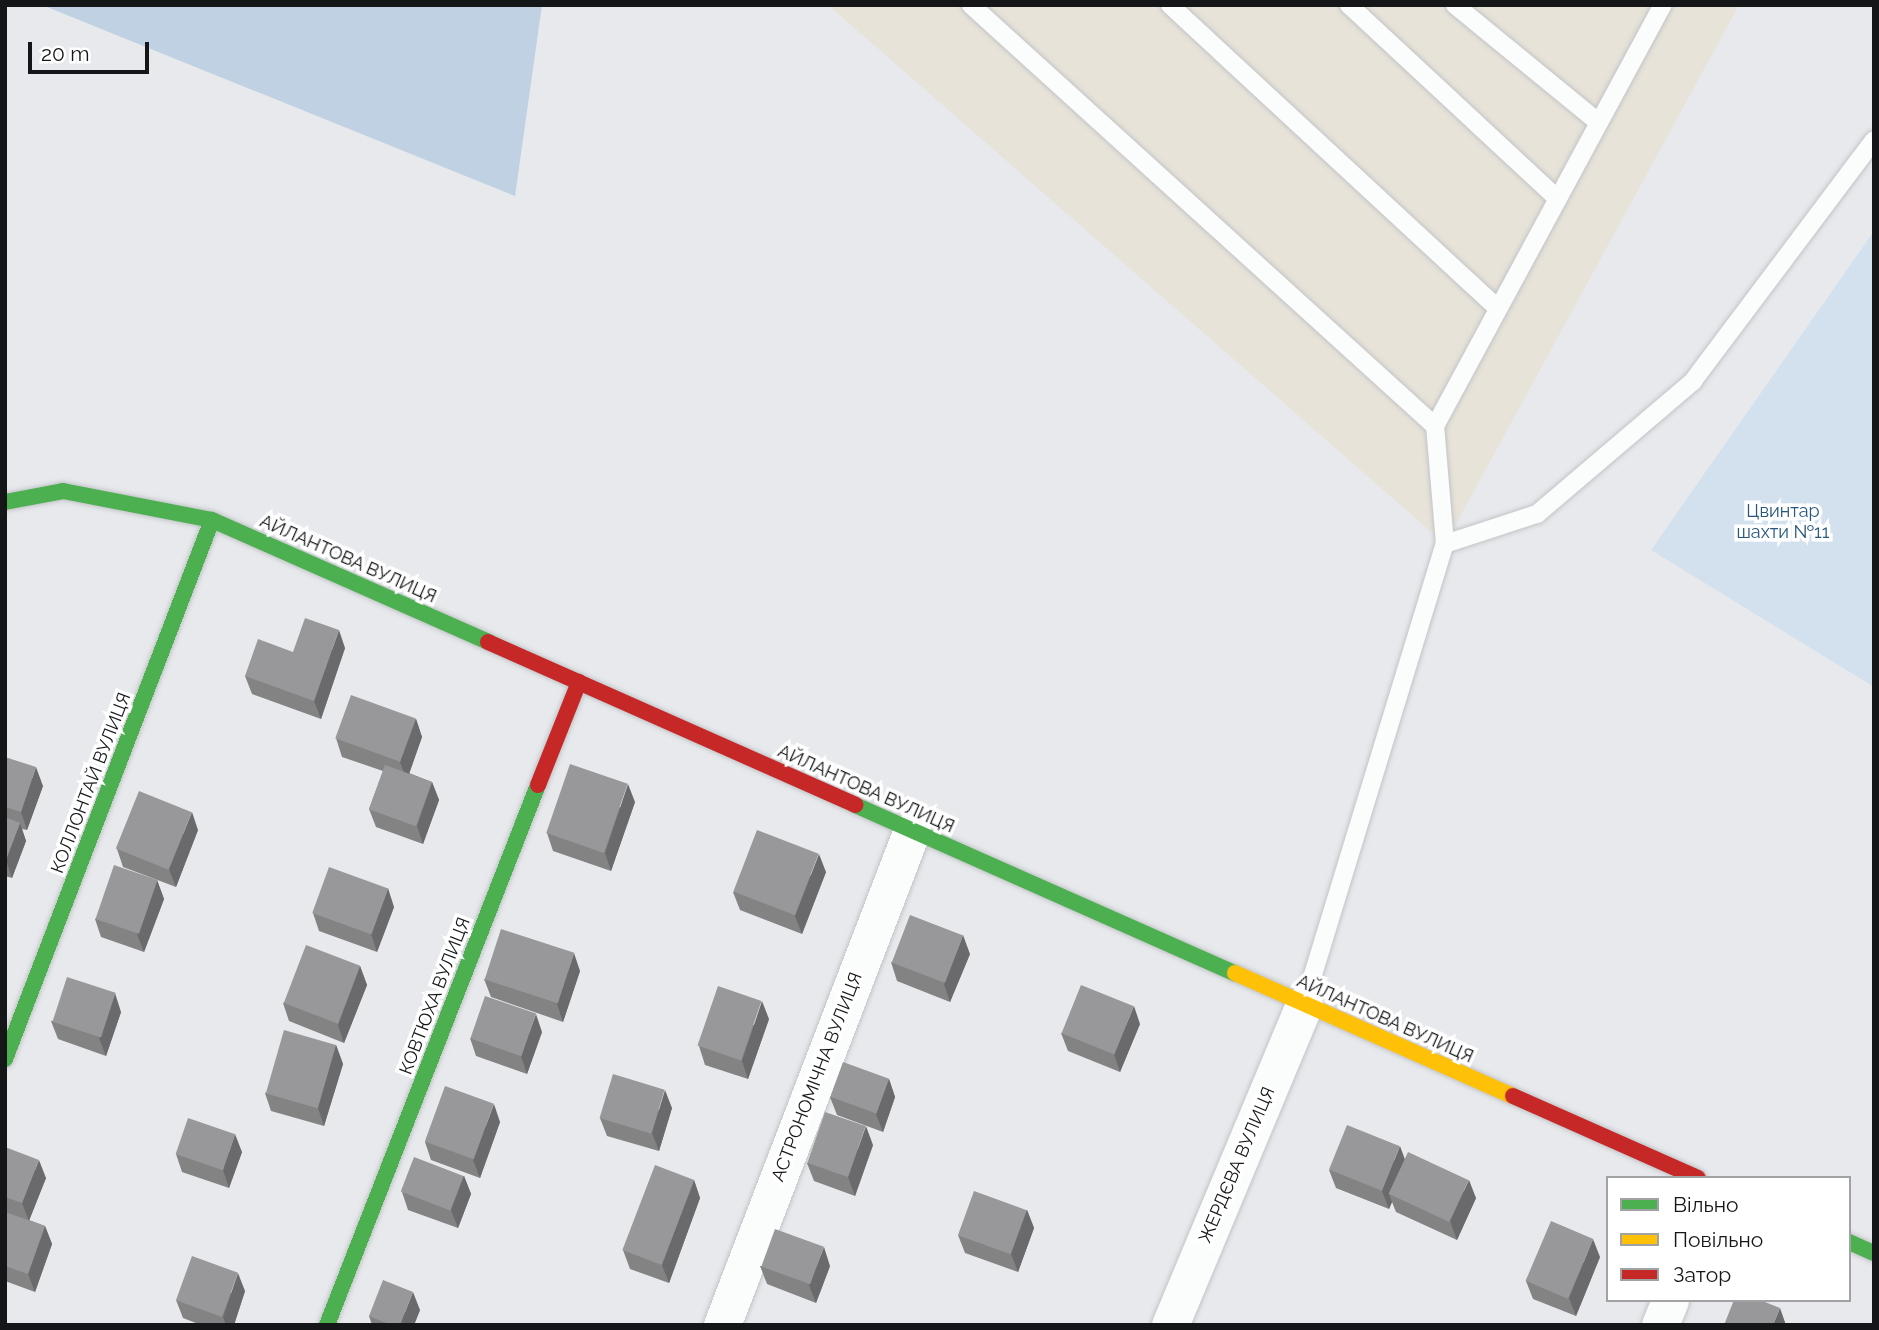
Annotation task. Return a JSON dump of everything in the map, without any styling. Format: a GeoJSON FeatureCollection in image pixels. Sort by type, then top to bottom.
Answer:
{"type":"FeatureCollection","features":[{"type":"Feature","properties":{"kind":"street","name":"АЙЛАНТОВА ВУЛИЦЯ"},"geometry":{"type":"LineString","coordinates":[[5,502],[63,491],[212,520],[1693,1176]]}},
{"type":"Feature","properties":{"kind":"street","name":"КОЛЛОНТАЙ ВУЛИЦЯ"},"geometry":{"type":"LineString","coordinates":[[5,1059],[212,520]]}},
{"type":"Feature","properties":{"kind":"street","name":"КОВТЮХА ВУЛИЦЯ"},"geometry":{"type":"LineString","coordinates":[[327,1325],[579,682]]}},
{"type":"Feature","properties":{"kind":"street","name":"АСТРОНОМІЧНА ВУЛИЦЯ"},"geometry":{"type":"LineString","coordinates":[[722,1325],[912,830]]}},
{"type":"Feature","properties":{"kind":"street","name":"ЖЕРДЄВА ВУЛИЦЯ"},"geometry":{"type":"LineString","coordinates":[[1170,1325],[1304,1004]]}},
{"type":"Feature","properties":{"kind":"street"},"geometry":{"type":"LineString","coordinates":[[1851,1243],[1874,1253]]}},
{"type":"Feature","properties":{"kind":"street"},"geometry":{"type":"LineString","coordinates":[[1660,1325],[1669,1302]]}},
{"type":"Feature","properties":{"kind":"lane"},"geometry":{"type":"LineString","coordinates":[[971,5],[1435,426]]}},
{"type":"Feature","properties":{"kind":"lane"},"geometry":{"type":"LineString","coordinates":[[1170,5],[1498,309]]}},
{"type":"Feature","properties":{"kind":"lane"},"geometry":{"type":"LineString","coordinates":[[1349,5],[1558,199]]}},
{"type":"Feature","properties":{"kind":"lane"},"geometry":{"type":"LineString","coordinates":[[1455,5],[1600,123]]}},
{"type":"Feature","properties":{"kind":"lane"},"geometry":{"type":"LineString","coordinates":[[1304,1004],[1445,544],[1435,426],[1600,123],[1657,8]]}},
{"type":"Feature","properties":{"kind":"lane"},"geometry":{"type":"LineString","coordinates":[[1445,544],[1537,514],[1693,381],[1874,140]]}},
{"type":"Feature","properties":{"kind":"shaded area"},"geometry":{"type":"Polygon","coordinates":[[[42,5],[542,5],[515,196],[42,5]]]}},
{"type":"Feature","properties":{"kind":"shaded area"},"geometry":{"type":"Polygon","coordinates":[[[828,5],[1739,5],[1445,544],[828,5]]]}},
{"type":"Feature","properties":{"kind":"green space","name":"Цвинтар шахти №11"},"geometry":{"type":"Polygon","coordinates":[[[1874,231],[1874,687],[1651,550],[1874,231]]]}},
{"type":"Feature","properties":{"kind":"building"},"geometry":{"type":"Polygon","coordinates":[[[305,618],[339,630],[314,701],[245,676],[258,639],[293,652],[305,618]]]}},
{"type":"Feature","properties":{"kind":"building"},"geometry":{"type":"Polygon","coordinates":[[[351,695],[416,719],[400,762],[335,738],[351,695]]]}},
{"type":"Feature","properties":{"kind":"building"},"geometry":{"type":"Polygon","coordinates":[[[5,757],[36,767],[21,812],[5,807],[5,757]]]}},
{"type":"Feature","properties":{"kind":"building"},"geometry":{"type":"Polygon","coordinates":[[[570,764],[628,784],[604,853],[546,833],[570,764]]]}},
{"type":"Feature","properties":{"kind":"building"},"geometry":{"type":"Polygon","coordinates":[[[385,765],[432,782],[416,826],[369,809],[385,765]]]}},
{"type":"Feature","properties":{"kind":"building"},"geometry":{"type":"Polygon","coordinates":[[[139,791],[192,812],[169,870],[116,848],[139,791]]]}},
{"type":"Feature","properties":{"kind":"building"},"geometry":{"type":"Polygon","coordinates":[[[5,817],[20,823],[6,860],[5,860],[5,817]]]}},
{"type":"Feature","properties":{"kind":"building"},"geometry":{"type":"Polygon","coordinates":[[[757,830],[819,854],[795,915],[733,892],[757,830]]]}},
{"type":"Feature","properties":{"kind":"building"},"geometry":{"type":"Polygon","coordinates":[[[114,865],[157,880],[139,934],[95,919],[114,865]]]}},
{"type":"Feature","properties":{"kind":"building"},"geometry":{"type":"Polygon","coordinates":[[[329,867],[388,889],[371,935],[312,913],[329,867]]]}},
{"type":"Feature","properties":{"kind":"building"},"geometry":{"type":"Polygon","coordinates":[[[910,915],[963,935],[945,983],[892,963],[910,915]]]}},
{"type":"Feature","properties":{"kind":"building"},"geometry":{"type":"Polygon","coordinates":[[[501,929],[574,953],[558,1003],[485,979],[501,929]]]}},
{"type":"Feature","properties":{"kind":"building"},"geometry":{"type":"Polygon","coordinates":[[[306,945],[360,966],[338,1024],[284,1003],[306,945]]]}},
{"type":"Feature","properties":{"kind":"building"},"geometry":{"type":"Polygon","coordinates":[[[67,977],[116,993],[101,1037],[52,1022],[67,977]]]}},
{"type":"Feature","properties":{"kind":"building"},"geometry":{"type":"Polygon","coordinates":[[[1081,985],[1134,1006],[1114,1055],[1062,1033],[1081,985]]]}},
{"type":"Feature","properties":{"kind":"building"},"geometry":{"type":"Polygon","coordinates":[[[718,986],[761,1001],[741,1061],[697,1046],[718,986]]]}},
{"type":"Feature","properties":{"kind":"building"},"geometry":{"type":"Polygon","coordinates":[[[485,996],[536,1014],[521,1056],[470,1039],[485,996]]]}},
{"type":"Feature","properties":{"kind":"building"},"geometry":{"type":"Polygon","coordinates":[[[284,1030],[336,1045],[318,1108],[266,1093],[284,1030]]]}},
{"type":"Feature","properties":{"kind":"building"},"geometry":{"type":"Polygon","coordinates":[[[843,1062],[889,1079],[876,1114],[830,1097],[843,1062]]]}},
{"type":"Feature","properties":{"kind":"building"},"geometry":{"type":"Polygon","coordinates":[[[613,1074],[665,1090],[651,1134],[600,1118],[613,1074]]]}},
{"type":"Feature","properties":{"kind":"building"},"geometry":{"type":"Polygon","coordinates":[[[445,1086],[494,1104],[474,1159],[425,1141],[445,1086]]]}},
{"type":"Feature","properties":{"kind":"building"},"geometry":{"type":"Polygon","coordinates":[[[825,1112],[866,1126],[848,1177],[807,1163],[825,1112]]]}},
{"type":"Feature","properties":{"kind":"building"},"geometry":{"type":"Polygon","coordinates":[[[188,1118],[235,1134],[223,1170],[176,1154],[188,1118]]]}},
{"type":"Feature","properties":{"kind":"building"},"geometry":{"type":"Polygon","coordinates":[[[1347,1125],[1400,1146],[1382,1191],[1329,1170],[1347,1125]]]}},
{"type":"Feature","properties":{"kind":"building"},"geometry":{"type":"Polygon","coordinates":[[[5,1147],[39,1160],[22,1203],[5,1197],[5,1147]]]}},
{"type":"Feature","properties":{"kind":"building"},"geometry":{"type":"Polygon","coordinates":[[[1408,1152],[1469,1180],[1449,1222],[1389,1194],[1408,1152]]]}},
{"type":"Feature","properties":{"kind":"building"},"geometry":{"type":"Polygon","coordinates":[[[414,1157],[463,1176],[450,1211],[401,1192],[414,1157]]]}},
{"type":"Feature","properties":{"kind":"building"},"geometry":{"type":"Polygon","coordinates":[[[655,1165],[694,1180],[662,1265],[622,1250],[655,1165]]]}},
{"type":"Feature","properties":{"kind":"building"},"geometry":{"type":"Polygon","coordinates":[[[974,1191],[1027,1210],[1011,1254],[958,1235],[974,1191]]]}},
{"type":"Feature","properties":{"kind":"building"},"geometry":{"type":"Polygon","coordinates":[[[5,1212],[45,1226],[28,1274],[5,1266],[5,1212]]]}},
{"type":"Feature","properties":{"kind":"building"},"geometry":{"type":"Polygon","coordinates":[[[1551,1221],[1593,1239],[1568,1299],[1526,1281],[1551,1221]]]}},
{"type":"Feature","properties":{"kind":"building"},"geometry":{"type":"Polygon","coordinates":[[[775,1229],[824,1247],[810,1284],[761,1267],[775,1229]]]}},
{"type":"Feature","properties":{"kind":"building"},"geometry":{"type":"Polygon","coordinates":[[[192,1256],[238,1273],[222,1317],[176,1300],[192,1256]]]}},
{"type":"Feature","properties":{"kind":"building"},"geometry":{"type":"Polygon","coordinates":[[[383,1280],[413,1292],[400,1325],[391,1325],[369,1316],[383,1280]]]}},
{"type":"Feature","properties":{"kind":"building"},"geometry":{"type":"Polygon","coordinates":[[[1733,1302],[1765,1302],[1780,1308],[1773,1325],[1724,1325],[1733,1302]]]}},
{"type":"Feature","properties":{"kind":"traffic: fast"},"geometry":{"type":"LineString","coordinates":[[5,502],[63,491],[212,520],[488,642]]}},
{"type":"Feature","properties":{"kind":"traffic: fast"},"geometry":{"type":"LineString","coordinates":[[5,1059],[212,520]]}},
{"type":"Feature","properties":{"kind":"traffic: fast"},"geometry":{"type":"LineString","coordinates":[[327,1325],[538,785]]}},
{"type":"Feature","properties":{"kind":"traffic: fast"},"geometry":{"type":"LineString","coordinates":[[855,805],[1235,973]]}},
{"type":"Feature","properties":{"kind":"traffic: fast"},"geometry":{"type":"LineString","coordinates":[[1851,1243],[1874,1253]]}},
{"type":"Feature","properties":{"kind":"traffic: slow"},"geometry":{"type":"LineString","coordinates":[[1235,973],[1513,1096]]}},
{"type":"Feature","properties":{"kind":"traffic: jam"},"geometry":{"type":"LineString","coordinates":[[488,642],[855,805]]}},
{"type":"Feature","properties":{"kind":"traffic: jam"},"geometry":{"type":"LineString","coordinates":[[538,785],[579,682]]}},
{"type":"Feature","properties":{"kind":"traffic: jam"},"geometry":{"type":"LineString","coordinates":[[1513,1096],[1693,1176]]}}]}
